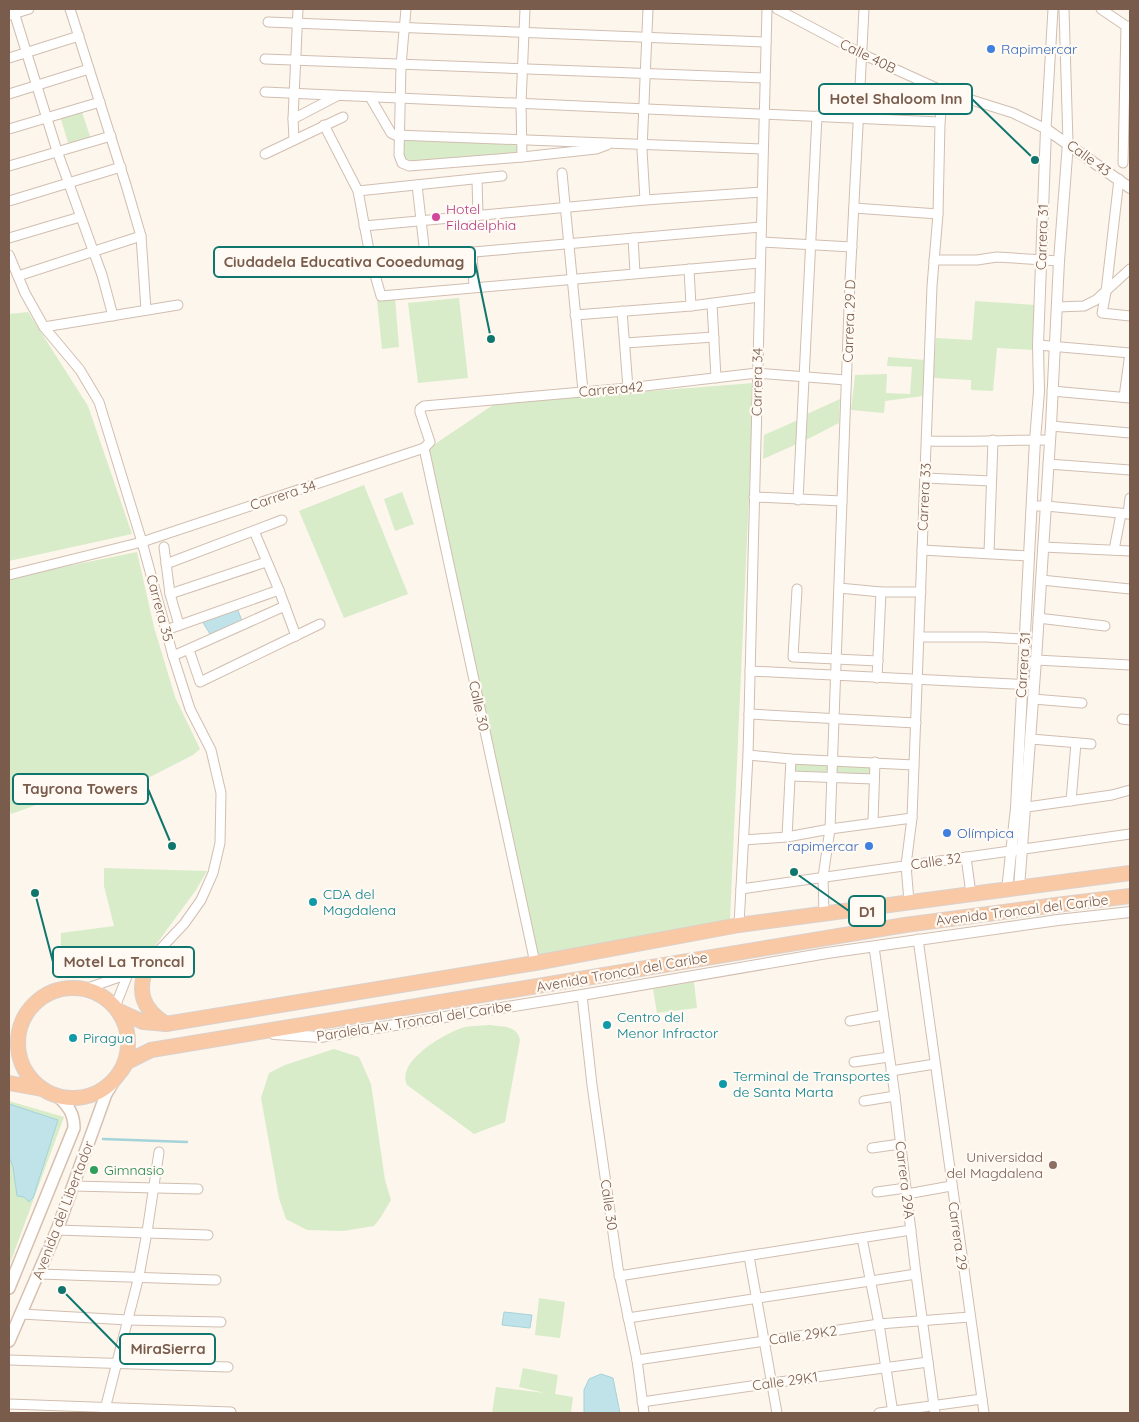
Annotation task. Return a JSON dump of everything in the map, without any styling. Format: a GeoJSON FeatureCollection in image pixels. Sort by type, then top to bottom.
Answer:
{"type":"FeatureCollection","features":[{"type":"Feature","properties":{"kind":"highway","name":"Avenida Troncal del Caribe"},"geometry":{"type":"LineString","coordinates":[[117,1009],[143,1022],[166,1024],[535,963],[739,925],[1130,873]]}},
{"type":"Feature","properties":{"kind":"highway","name":"Avenida Troncal del Caribe"},"geometry":{"type":"LineString","coordinates":[[118,1075],[128,1062],[151,1050],[886,928],[1130,896]]}},
{"type":"Feature","properties":{"kind":"highway"},"geometry":{"type":"LineString","coordinates":[[148,962],[141,985],[142,997],[147,1008],[166,1024]]}},
{"type":"Feature","properties":{"kind":"highway"},"geometry":{"type":"LineString","coordinates":[[9,1027],[19,1020],[31,1006],[49,993],[73,987],[85,989],[106,999],[117,1009],[125,1026],[128,1041],[125,1061],[118,1075],[98,1092],[79,1098],[58,1096],[43,1089],[34,1082],[20,1062],[18,1050],[19,1026],[31,1006]]}},
{"type":"Feature","properties":{"kind":"highway"},"geometry":{"type":"LineString","coordinates":[[9,1082],[43,1089]]}},
{"type":"Feature","properties":{"kind":"main road","name":"Avenida del Libertador"},"geometry":{"type":"LineString","coordinates":[[9,1341],[57,1230],[106,1094],[118,1075]]}},
{"type":"Feature","properties":{"kind":"main road","name":"Avenida del Libertador"},"geometry":{"type":"LineString","coordinates":[[9,1288],[74,1128],[72,1112],[58,1096]]}},
{"type":"Feature","properties":{"kind":"street"},"geometry":{"type":"LineString","coordinates":[[29,9],[12,12],[56,151],[102,275],[113,316]]}},
{"type":"Feature","properties":{"kind":"street"},"geometry":{"type":"LineString","coordinates":[[70,9],[121,167],[141,236],[146,310]]}},
{"type":"Feature","properties":{"kind":"street"},"geometry":{"type":"LineString","coordinates":[[294,140],[293,119],[298,9]]}},
{"type":"Feature","properties":{"kind":"street"},"geometry":{"type":"LineString","coordinates":[[406,9],[399,155],[402,163],[409,166],[522,157],[596,149],[610,143]]}},
{"type":"Feature","properties":{"kind":"street"},"geometry":{"type":"LineString","coordinates":[[522,157],[521,103],[525,9]]}},
{"type":"Feature","properties":{"kind":"street"},"geometry":{"type":"LineString","coordinates":[[646,200],[642,109],[648,9]]}},
{"type":"Feature","properties":{"kind":"street","name":"Carrera 34"},"geometry":{"type":"LineString","coordinates":[[739,925],[748,755],[767,9]]}},
{"type":"Feature","properties":{"kind":"street","name":"Calle 40B"},"geometry":{"type":"LineString","coordinates":[[777,9],[862,54],[944,91],[1013,113],[1046,128]]}},
{"type":"Feature","properties":{"kind":"street","name":"Carrera 29 D"},"geometry":{"type":"LineString","coordinates":[[824,914],[823,877],[830,829],[846,380],[864,9]]}},
{"type":"Feature","properties":{"kind":"street"},"geometry":{"type":"LineString","coordinates":[[1046,128],[1053,9]]}},
{"type":"Feature","properties":{"kind":"street"},"geometry":{"type":"LineString","coordinates":[[1064,9],[1068,143]]}},
{"type":"Feature","properties":{"kind":"street"},"geometry":{"type":"LineString","coordinates":[[1101,9],[1128,26],[1128,83],[1123,163]]}},
{"type":"Feature","properties":{"kind":"street"},"geometry":{"type":"LineString","coordinates":[[268,22],[766,42]]}},
{"type":"Feature","properties":{"kind":"street"},"geometry":{"type":"LineString","coordinates":[[9,58],[79,36]]}},
{"type":"Feature","properties":{"kind":"street"},"geometry":{"type":"LineString","coordinates":[[265,59],[765,78]]}},
{"type":"Feature","properties":{"kind":"street"},"geometry":{"type":"LineString","coordinates":[[9,94],[89,68]]}},
{"type":"Feature","properties":{"kind":"street","name":"Carrera 33"},"geometry":{"type":"LineString","coordinates":[[909,902],[906,865],[912,818],[934,260],[938,214],[940,122],[944,91]]}},
{"type":"Feature","properties":{"kind":"street"},"geometry":{"type":"LineString","coordinates":[[265,92],[940,122]]}},
{"type":"Feature","properties":{"kind":"street"},"geometry":{"type":"LineString","coordinates":[[293,119],[339,95]]}},
{"type":"Feature","properties":{"kind":"street"},"geometry":{"type":"LineString","coordinates":[[370,97],[391,133],[400,136],[642,143],[763,149]]}},
{"type":"Feature","properties":{"kind":"street"},"geometry":{"type":"LineString","coordinates":[[9,129],[100,102]]}},
{"type":"Feature","properties":{"kind":"street"},"geometry":{"type":"LineString","coordinates":[[798,500],[817,116]]}},
{"type":"Feature","properties":{"kind":"street"},"geometry":{"type":"LineString","coordinates":[[265,154],[343,117]]}},
{"type":"Feature","properties":{"kind":"street"},"geometry":{"type":"LineString","coordinates":[[324,125],[358,191],[371,261],[381,296],[760,263]]}},
{"type":"Feature","properties":{"kind":"street","name":"Calle 43"},"geometry":{"type":"LineString","coordinates":[[1046,128],[1130,188]]}},
{"type":"Feature","properties":{"kind":"street","name":"Carrera 31"},"geometry":{"type":"LineString","coordinates":[[1013,889],[1020,808],[1022,685],[1039,391],[1038,345],[1046,128]]}},
{"type":"Feature","properties":{"kind":"street"},"geometry":{"type":"LineString","coordinates":[[9,166],[111,136]]}},
{"type":"Feature","properties":{"kind":"street","name":"Carrera 31"},"geometry":{"type":"LineString","coordinates":[[1020,808],[1031,738],[1051,426],[1053,347],[1068,143]]}},
{"type":"Feature","properties":{"kind":"street"},"geometry":{"type":"LineString","coordinates":[[9,201],[121,167]]}},
{"type":"Feature","properties":{"kind":"street"},"geometry":{"type":"LineString","coordinates":[[562,173],[583,391]]}},
{"type":"Feature","properties":{"kind":"street"},"geometry":{"type":"LineString","coordinates":[[358,191],[502,176]]}},
{"type":"Feature","properties":{"kind":"street"},"geometry":{"type":"LineString","coordinates":[[1118,179],[1102,313],[1130,316]]}},
{"type":"Feature","properties":{"kind":"street"},"geometry":{"type":"LineString","coordinates":[[477,180],[478,216]]}},
{"type":"Feature","properties":{"kind":"street"},"geometry":{"type":"LineString","coordinates":[[416,185],[425,255]]}},
{"type":"Feature","properties":{"kind":"street"},"geometry":{"type":"LineString","coordinates":[[364,226],[646,200],[762,192]]}},
{"type":"Feature","properties":{"kind":"street"},"geometry":{"type":"LineString","coordinates":[[854,208],[938,214]]}},
{"type":"Feature","properties":{"kind":"street"},"geometry":{"type":"LineString","coordinates":[[9,238],[80,217]]}},
{"type":"Feature","properties":{"kind":"street"},"geometry":{"type":"LineString","coordinates":[[371,261],[761,227]]}},
{"type":"Feature","properties":{"kind":"street"},"geometry":{"type":"LineString","coordinates":[[18,276],[141,236]]}},
{"type":"Feature","properties":{"kind":"street"},"geometry":{"type":"LineString","coordinates":[[632,238],[635,273]]}},
{"type":"Feature","properties":{"kind":"street"},"geometry":{"type":"LineString","coordinates":[[761,242],[852,247]]}},
{"type":"Feature","properties":{"kind":"street"},"geometry":{"type":"LineString","coordinates":[[472,252],[474,287]]}},
{"type":"Feature","properties":{"kind":"street","name":"Carrera 35"},"geometry":{"type":"LineString","coordinates":[[9,255],[25,293],[44,327],[80,370],[99,402],[142,542],[173,656],[190,709],[211,750],[221,793],[220,843],[213,873],[201,900],[184,924],[148,962],[128,974],[85,989]]}},
{"type":"Feature","properties":{"kind":"street"},"geometry":{"type":"LineString","coordinates":[[934,260],[977,260],[997,257],[1059,261]]}},
{"type":"Feature","properties":{"kind":"street"},"geometry":{"type":"LineString","coordinates":[[689,269],[691,306]]}},
{"type":"Feature","properties":{"kind":"street"},"geometry":{"type":"LineString","coordinates":[[1057,308],[1084,306],[1096,300],[1130,269]]}},
{"type":"Feature","properties":{"kind":"street"},"geometry":{"type":"LineString","coordinates":[[575,315],[691,306],[759,298]]}},
{"type":"Feature","properties":{"kind":"street"},"geometry":{"type":"LineString","coordinates":[[712,304],[716,378]]}},
{"type":"Feature","properties":{"kind":"street"},"geometry":{"type":"LineString","coordinates":[[44,327],[178,305]]}},
{"type":"Feature","properties":{"kind":"street"},"geometry":{"type":"LineString","coordinates":[[622,312],[628,388]]}},
{"type":"Feature","properties":{"kind":"street"},"geometry":{"type":"LineString","coordinates":[[625,344],[714,337]]}},
{"type":"Feature","properties":{"kind":"street"},"geometry":{"type":"LineString","coordinates":[[1038,345],[1130,353],[1127,398],[1052,391]]}},
{"type":"Feature","properties":{"kind":"street","name":"Carrera42"},"geometry":{"type":"LineString","coordinates":[[424,448],[430,442],[420,412],[420,409],[424,406],[628,388],[757,373],[846,380]]}},
{"type":"Feature","properties":{"kind":"street"},"geometry":{"type":"LineString","coordinates":[[1051,426],[1130,433]]}},
{"type":"Feature","properties":{"kind":"street"},"geometry":{"type":"LineString","coordinates":[[989,553],[993,440]]}},
{"type":"Feature","properties":{"kind":"street"},"geometry":{"type":"LineString","coordinates":[[927,441],[1050,440]]}},
{"type":"Feature","properties":{"kind":"street","name":"Carrera 34"},"geometry":{"type":"LineString","coordinates":[[9,575],[142,542],[424,448]]}},
{"type":"Feature","properties":{"kind":"street","name":"Calle 30"},"geometry":{"type":"LineString","coordinates":[[424,448],[535,963]]}},
{"type":"Feature","properties":{"kind":"street"},"geometry":{"type":"LineString","coordinates":[[1048,464],[1130,470]]}},
{"type":"Feature","properties":{"kind":"street"},"geometry":{"type":"LineString","coordinates":[[925,478],[992,481]]}},
{"type":"Feature","properties":{"kind":"street"},"geometry":{"type":"LineString","coordinates":[[754,497],[842,501]]}},
{"type":"Feature","properties":{"kind":"street"},"geometry":{"type":"LineString","coordinates":[[1114,550],[1127,514],[1130,498]]}},
{"type":"Feature","properties":{"kind":"street"},"geometry":{"type":"LineString","coordinates":[[1032,506],[1127,514]]}},
{"type":"Feature","properties":{"kind":"street"},"geometry":{"type":"LineString","coordinates":[[166,564],[282,520]]}},
{"type":"Feature","properties":{"kind":"street"},"geometry":{"type":"LineString","coordinates":[[254,531],[296,636]]}},
{"type":"Feature","properties":{"kind":"street"},"geometry":{"type":"LineString","coordinates":[[1043,547],[1130,551]]}},
{"type":"Feature","properties":{"kind":"street"},"geometry":{"type":"LineString","coordinates":[[164,548],[170,594],[179,625]]}},
{"type":"Feature","properties":{"kind":"street"},"geometry":{"type":"LineString","coordinates":[[922,550],[1028,556]]}},
{"type":"Feature","properties":{"kind":"street"},"geometry":{"type":"LineString","coordinates":[[170,594],[266,562]]}},
{"type":"Feature","properties":{"kind":"street"},"geometry":{"type":"LineString","coordinates":[[1041,580],[1130,589]]}},
{"type":"Feature","properties":{"kind":"street"},"geometry":{"type":"LineString","coordinates":[[839,588],[881,592],[921,592]]}},
{"type":"Feature","properties":{"kind":"street"},"geometry":{"type":"LineString","coordinates":[[796,589],[794,657],[878,661]]}},
{"type":"Feature","properties":{"kind":"street"},"geometry":{"type":"LineString","coordinates":[[166,630],[279,590]]}},
{"type":"Feature","properties":{"kind":"street"},"geometry":{"type":"LineString","coordinates":[[876,678],[881,592]]}},
{"type":"Feature","properties":{"kind":"street"},"geometry":{"type":"LineString","coordinates":[[173,656],[285,606]]}},
{"type":"Feature","properties":{"kind":"street"},"geometry":{"type":"LineString","coordinates":[[1038,618],[1105,626]]}},
{"type":"Feature","properties":{"kind":"street"},"geometry":{"type":"LineString","coordinates":[[189,650],[200,682],[320,624]]}},
{"type":"Feature","properties":{"kind":"street"},"geometry":{"type":"LineString","coordinates":[[920,636],[1025,639]]}},
{"type":"Feature","properties":{"kind":"street"},"geometry":{"type":"LineString","coordinates":[[1024,665],[1036,660],[1130,665]]}},
{"type":"Feature","properties":{"kind":"street"},"geometry":{"type":"LineString","coordinates":[[750,672],[1034,685]]}},
{"type":"Feature","properties":{"kind":"street"},"geometry":{"type":"LineString","coordinates":[[1033,699],[1082,703]]}},
{"type":"Feature","properties":{"kind":"street"},"geometry":{"type":"LineString","coordinates":[[749,714],[916,723]]}},
{"type":"Feature","properties":{"kind":"street"},"geometry":{"type":"LineString","coordinates":[[1031,738],[1092,744]]}},
{"type":"Feature","properties":{"kind":"street"},"geometry":{"type":"LineString","coordinates":[[1071,801],[1076,743]]}},
{"type":"Feature","properties":{"kind":"street"},"geometry":{"type":"LineString","coordinates":[[748,755],[914,765]]}},
{"type":"Feature","properties":{"kind":"street"},"geometry":{"type":"LineString","coordinates":[[787,837],[790,759]]}},
{"type":"Feature","properties":{"kind":"street"},"geometry":{"type":"LineString","coordinates":[[874,822],[875,762]]}},
{"type":"Feature","properties":{"kind":"street"},"geometry":{"type":"LineString","coordinates":[[790,776],[874,779]]}},
{"type":"Feature","properties":{"kind":"street"},"geometry":{"type":"LineString","coordinates":[[1020,808],[1112,795],[1130,790]]}},
{"type":"Feature","properties":{"kind":"street"},"geometry":{"type":"LineString","coordinates":[[744,840],[787,837],[874,822],[912,818]]}},
{"type":"Feature","properties":{"kind":"street","name":"Calle 32"},"geometry":{"type":"LineString","coordinates":[[741,889],[1130,834]]}},
{"type":"Feature","properties":{"kind":"street"},"geometry":{"type":"LineString","coordinates":[[966,857],[970,894]]}},
{"type":"Feature","properties":{"kind":"street","name":"Paralela Av. Troncal del Caribe"},"geometry":{"type":"LineString","coordinates":[[262,1033],[320,1037],[827,953],[1058,920],[1130,912]]}},
{"type":"Feature","properties":{"kind":"street","name":"Carrera 29"},"geometry":{"type":"LineString","coordinates":[[918,939],[984,1413]]}},
{"type":"Feature","properties":{"kind":"street","name":"Carrera 29A"},"geometry":{"type":"LineString","coordinates":[[874,947],[935,1409]]}},
{"type":"Feature","properties":{"kind":"street"},"geometry":{"type":"LineString","coordinates":[[117,1009],[128,974]]}},
{"type":"Feature","properties":{"kind":"street","name":"Calle 30"},"geometry":{"type":"LineString","coordinates":[[582,995],[619,1276],[637,1360],[644,1413]]}},
{"type":"Feature","properties":{"kind":"street"},"geometry":{"type":"LineString","coordinates":[[850,1020],[883,1015]]}},
{"type":"Feature","properties":{"kind":"street"},"geometry":{"type":"LineString","coordinates":[[854,1062],[889,1057]]}},
{"type":"Feature","properties":{"kind":"street"},"geometry":{"type":"LineString","coordinates":[[891,1071],[935,1064]]}},
{"type":"Feature","properties":{"kind":"street"},"geometry":{"type":"LineString","coordinates":[[864,1101],[895,1096]]}},
{"type":"Feature","properties":{"kind":"street"},"geometry":{"type":"LineString","coordinates":[[872,1148],[900,1144]]}},
{"type":"Feature","properties":{"kind":"street"},"geometry":{"type":"LineString","coordinates":[[105,1410],[138,1276],[147,1232],[159,1152]]}},
{"type":"Feature","properties":{"kind":"street"},"geometry":{"type":"LineString","coordinates":[[73,1186],[198,1189]]}},
{"type":"Feature","properties":{"kind":"street"},"geometry":{"type":"LineString","coordinates":[[877,1192],[951,1186]]}},
{"type":"Feature","properties":{"kind":"street"},"geometry":{"type":"LineString","coordinates":[[57,1230],[208,1235]]}},
{"type":"Feature","properties":{"kind":"street"},"geometry":{"type":"LineString","coordinates":[[619,1276],[911,1230]]}},
{"type":"Feature","properties":{"kind":"street"},"geometry":{"type":"LineString","coordinates":[[862,1238],[880,1324],[893,1412]]}},
{"type":"Feature","properties":{"kind":"street"},"geometry":{"type":"LineString","coordinates":[[749,1256],[777,1413]]}},
{"type":"Feature","properties":{"kind":"street"},"geometry":{"type":"LineString","coordinates":[[39,1274],[216,1280]]}},
{"type":"Feature","properties":{"kind":"street"},"geometry":{"type":"LineString","coordinates":[[628,1318],[916,1274]]}},
{"type":"Feature","properties":{"kind":"street"},"geometry":{"type":"LineString","coordinates":[[21,1314],[128,1320],[221,1322]]}},
{"type":"Feature","properties":{"kind":"street","name":"Calle 29K2"},"geometry":{"type":"LineString","coordinates":[[637,1360],[880,1324],[970,1317]]}},
{"type":"Feature","properties":{"kind":"street"},"geometry":{"type":"LineString","coordinates":[[9,1360],[228,1367]]}},
{"type":"Feature","properties":{"kind":"street","name":"Calle 29K1"},"geometry":{"type":"LineString","coordinates":[[642,1402],[928,1362]]}},
{"type":"Feature","properties":{"kind":"street"},"geometry":{"type":"LineString","coordinates":[[879,1413],[935,1409],[982,1399]]}},
{"type":"Feature","properties":{"kind":"street"},"geometry":{"type":"LineString","coordinates":[[9,1404],[105,1410],[231,1412]]}},
{"type":"Feature","properties":{"kind":"green space"},"geometry":{"type":"Polygon","coordinates":[[[81,109],[91,139],[69,146],[60,116],[81,109]]]}},
{"type":"Feature","properties":{"kind":"green space"},"geometry":{"type":"Polygon","coordinates":[[[408,139],[515,145],[518,148],[517,153],[407,163],[403,157],[404,142],[408,139]]]}},
{"type":"Feature","properties":{"kind":"green space"},"geometry":{"type":"Polygon","coordinates":[[[395,298],[399,347],[382,349],[377,300],[395,298]]]}},
{"type":"Feature","properties":{"kind":"green space"},"geometry":{"type":"Polygon","coordinates":[[[459,298],[468,378],[418,383],[408,303],[459,298]]]}},
{"type":"Feature","properties":{"kind":"green space"},"geometry":{"type":"Polygon","coordinates":[[[975,301],[1036,305],[1033,350],[997,348],[993,391],[971,390],[971,380],[933,378],[936,338],[972,340],[975,301]]]}},
{"type":"Feature","properties":{"kind":"green space"},"geometry":{"type":"Polygon","coordinates":[[[28,312],[88,406],[132,534],[9,561],[9,314],[28,312]]]}},
{"type":"Feature","properties":{"kind":"green space"},"geometry":{"type":"Polygon","coordinates":[[[888,357],[925,360],[923,396],[885,401],[884,413],[851,410],[855,375],[887,374],[886,393],[910,394],[912,367],[887,366],[888,357]]]}},
{"type":"Feature","properties":{"kind":"green space"},"geometry":{"type":"Polygon","coordinates":[[[754,383],[730,920],[538,955],[429,448],[496,403],[754,383]]]}},
{"type":"Feature","properties":{"kind":"green space"},"geometry":{"type":"Polygon","coordinates":[[[840,399],[839,423],[806,440],[807,414],[840,399]]]}},
{"type":"Feature","properties":{"kind":"green space"},"geometry":{"type":"Polygon","coordinates":[[[798,420],[797,444],[763,459],[764,435],[798,420]]]}},
{"type":"Feature","properties":{"kind":"green space"},"geometry":{"type":"Polygon","coordinates":[[[364,485],[408,594],[344,618],[299,511],[364,485]]]}},
{"type":"Feature","properties":{"kind":"green space"},"geometry":{"type":"Polygon","coordinates":[[[402,492],[414,524],[395,531],[384,499],[402,492]]]}},
{"type":"Feature","properties":{"kind":"green space"},"geometry":{"type":"Polygon","coordinates":[[[137,552],[154,627],[175,697],[200,749],[193,755],[95,805],[73,799],[53,800],[11,814],[9,806],[9,578],[137,552]]]}},
{"type":"Feature","properties":{"kind":"green space"},"geometry":{"type":"Polygon","coordinates":[[[794,761],[830,764],[829,775],[793,773],[794,761]]]}},
{"type":"Feature","properties":{"kind":"green space"},"geometry":{"type":"Polygon","coordinates":[[[836,762],[873,765],[872,778],[836,777],[836,762]]]}},
{"type":"Feature","properties":{"kind":"green space"},"geometry":{"type":"Polygon","coordinates":[[[104,868],[207,871],[196,890],[152,950],[124,969],[60,975],[61,933],[114,926],[104,886],[104,868]]]}},
{"type":"Feature","properties":{"kind":"green space"},"geometry":{"type":"Polygon","coordinates":[[[694,982],[697,1008],[657,1013],[653,989],[694,982]]]}},
{"type":"Feature","properties":{"kind":"green space"},"geometry":{"type":"Polygon","coordinates":[[[490,1025],[513,1029],[520,1040],[505,1122],[474,1134],[407,1085],[405,1076],[414,1059],[442,1037],[470,1026],[490,1025]]]}},
{"type":"Feature","properties":{"kind":"green space"},"geometry":{"type":"Polygon","coordinates":[[[334,1049],[359,1057],[371,1084],[385,1180],[391,1200],[374,1226],[343,1231],[307,1230],[286,1219],[279,1198],[261,1098],[269,1073],[285,1065],[334,1049]]]}},
{"type":"Feature","properties":{"kind":"green space"},"geometry":{"type":"Polygon","coordinates":[[[9,1101],[64,1117],[9,1266],[9,1101]]]}},
{"type":"Feature","properties":{"kind":"green space"},"geometry":{"type":"Polygon","coordinates":[[[539,1298],[565,1302],[560,1338],[535,1335],[539,1298]]]}},
{"type":"Feature","properties":{"kind":"green space"},"geometry":{"type":"Polygon","coordinates":[[[523,1368],[558,1375],[555,1394],[573,1397],[571,1413],[492,1413],[496,1387],[545,1393],[519,1387],[523,1368]]]}},
{"type":"Feature","properties":{"kind":"water"},"geometry":{"type":"Polygon","coordinates":[[[237,608],[242,621],[210,634],[202,621],[237,608]]]}},
{"type":"Feature","properties":{"kind":"water"},"geometry":{"type":"Polygon","coordinates":[[[9,1104],[58,1120],[33,1198],[29,1202],[24,1197],[17,1196],[13,1167],[9,1157],[9,1104]]]}},
{"type":"Feature","properties":{"kind":"water"},"geometry":{"type":"Polygon","coordinates":[[[504,1312],[532,1315],[530,1328],[502,1325],[504,1312]]]}},
{"type":"Feature","properties":{"kind":"water"},"geometry":{"type":"Polygon","coordinates":[[[601,1374],[613,1378],[620,1413],[584,1413],[584,1390],[589,1379],[601,1374]]]}},
{"type":"Feature","properties":{"kind":"waterway"},"geometry":{"type":"LineString","coordinates":[[103,1139],[187,1142]]}},
{"type":"Feature","properties":{"kind":"place","name":"Rapimercar"},"geometry":{"type":"Point","coordinates":[991,49]}},
{"type":"Feature","properties":{"kind":"place","name":"Hotel Shaloom Inn"},"geometry":{"type":"Point","coordinates":[1035,160]}},
{"type":"Feature","properties":{"kind":"place","name":"Hotel Filadelphia"},"geometry":{"type":"Point","coordinates":[436,217]}},
{"type":"Feature","properties":{"kind":"place","name":"Ciudadela Educativa Cooedumag"},"geometry":{"type":"Point","coordinates":[491,339]}},
{"type":"Feature","properties":{"kind":"place","name":"Olímpica"},"geometry":{"type":"Point","coordinates":[947,833]}},
{"type":"Feature","properties":{"kind":"place","name":"Tayrona Towers"},"geometry":{"type":"Point","coordinates":[172,846]}},
{"type":"Feature","properties":{"kind":"place","name":"rapimercar"},"geometry":{"type":"Point","coordinates":[869,846]}},
{"type":"Feature","properties":{"kind":"place","name":"D1"},"geometry":{"type":"Point","coordinates":[794,872]}},
{"type":"Feature","properties":{"kind":"place","name":"Motel La Troncal"},"geometry":{"type":"Point","coordinates":[35,893]}},
{"type":"Feature","properties":{"kind":"place","name":"CDA del Magdalena"},"geometry":{"type":"Point","coordinates":[313,902]}},
{"type":"Feature","properties":{"kind":"place","name":"Centro del Menor Infractor"},"geometry":{"type":"Point","coordinates":[607,1025]}},
{"type":"Feature","properties":{"kind":"place","name":"Piragua"},"geometry":{"type":"Point","coordinates":[73,1038]}},
{"type":"Feature","properties":{"kind":"place","name":"Terminal de Transportes de Santa Marta"},"geometry":{"type":"Point","coordinates":[723,1084]}},
{"type":"Feature","properties":{"kind":"place","name":"Universidad del Magdalena"},"geometry":{"type":"Point","coordinates":[1053,1165]}},
{"type":"Feature","properties":{"kind":"place","name":"Gimnasio"},"geometry":{"type":"Point","coordinates":[94,1170]}},
{"type":"Feature","properties":{"kind":"place","name":"MiraSierra"},"geometry":{"type":"Point","coordinates":[62,1290]}}]}
